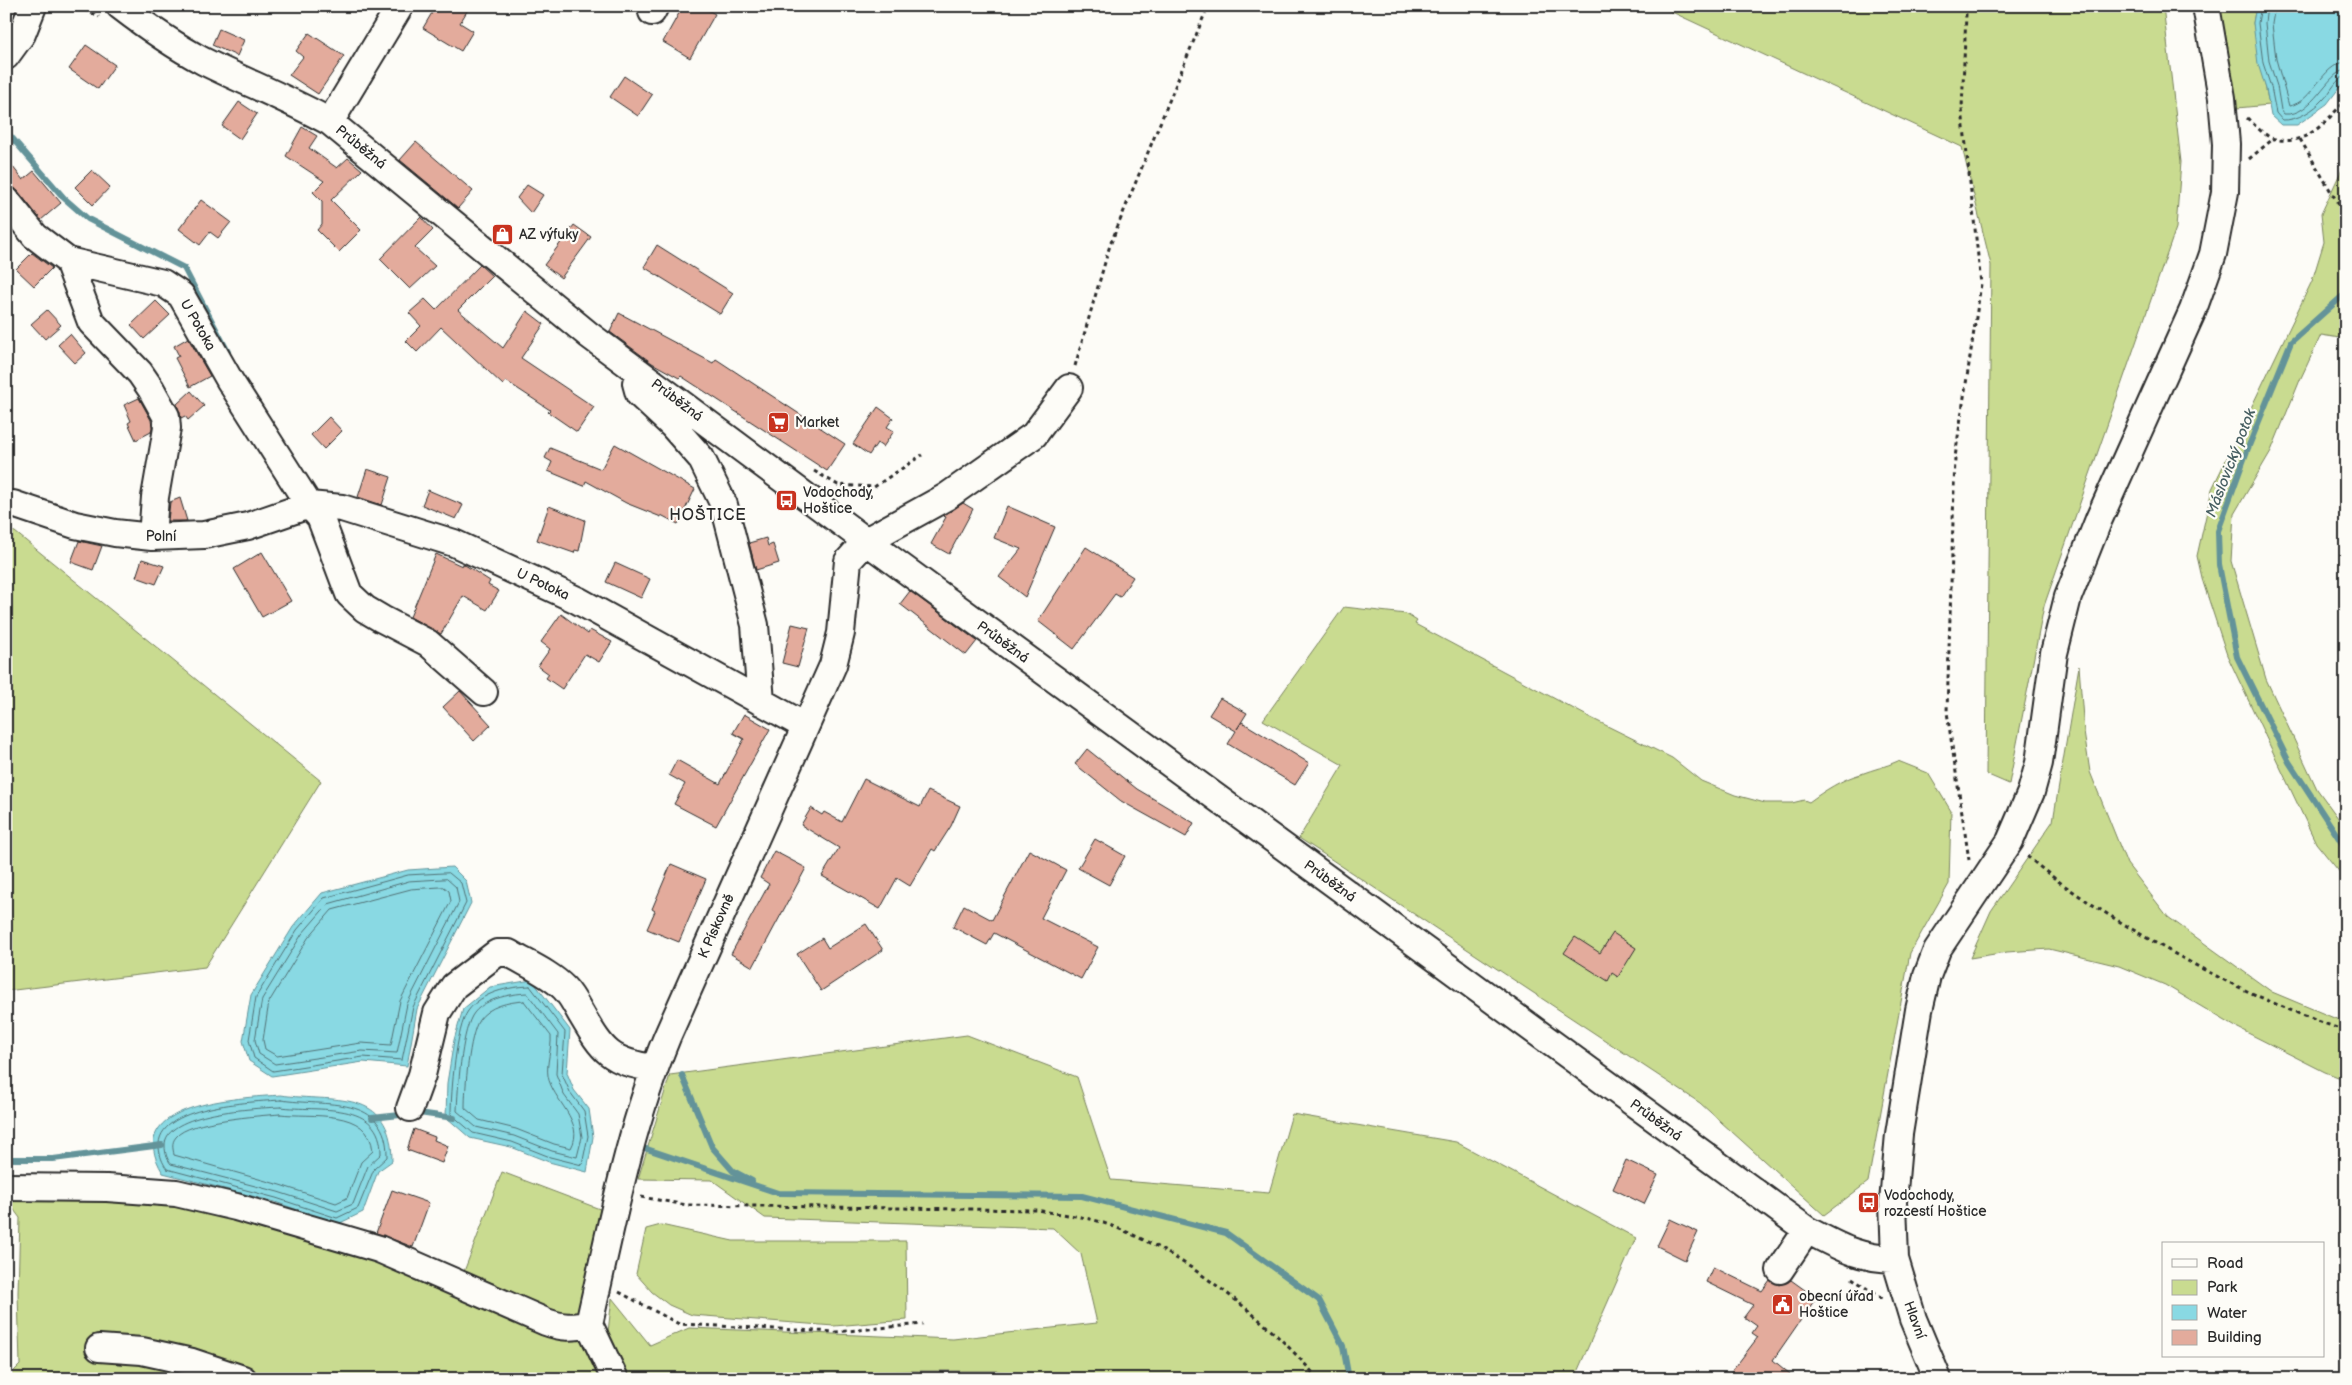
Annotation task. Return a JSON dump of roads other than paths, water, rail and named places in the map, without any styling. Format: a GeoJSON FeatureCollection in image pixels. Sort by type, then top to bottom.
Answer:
{"type":"FeatureCollection","features":[{"type":"Feature","properties":{"kind":"street"},"geometry":{"type":"LineString","coordinates":[[6,56],[22,34],[33,6]]}},
{"type":"Feature","properties":{"kind":"street","name":"Průběžná"},"geometry":{"type":"LineString","coordinates":[[120,6],[173,44],[204,61],[296,103],[330,122],[589,335],[866,541],[1807,1230],[1848,1252],[1871,1258],[1895,1259]]}},
{"type":"Feature","properties":{"kind":"street"},"geometry":{"type":"LineString","coordinates":[[330,122],[400,6]]}},
{"type":"Feature","properties":{"kind":"street","name":"Hlavní"},"geometry":{"type":"LineString","coordinates":[[1938,1379],[1913,1319],[1895,1259],[1893,1202],[1898,1134],[1919,1010],[1927,976],[1937,950],[2010,841],[2031,792],[2039,763],[2054,653],[2068,597],[2100,519],[2193,310],[2213,254],[2225,192],[2226,144],[2222,98],[2206,6]]}},
{"type":"Feature","properties":{"kind":"street","name":"U Potoka"},"geometry":{"type":"LineString","coordinates":[[6,200],[35,236],[68,261],[163,283],[180,294],[230,381],[309,505],[320,517],[349,594],[365,609],[428,642],[484,692]]}},
{"type":"Feature","properties":{"kind":"street"},"geometry":{"type":"LineString","coordinates":[[68,261],[91,322],[140,373],[166,416],[167,428],[155,497],[152,537]]}},
{"type":"Feature","properties":{"kind":"street"},"geometry":{"type":"LineString","coordinates":[[639,372],[636,383],[639,394],[672,425],[701,458],[724,505],[755,625],[761,702]]}},
{"type":"Feature","properties":{"kind":"street"},"geometry":{"type":"LineString","coordinates":[[866,541],[946,497],[1034,435],[1069,388]]}},
{"type":"Feature","properties":{"kind":"street","name":"Polní"},"geometry":{"type":"LineString","coordinates":[[13,504],[75,525],[115,533],[152,537],[204,535],[240,528],[309,505]]}},
{"type":"Feature","properties":{"kind":"street","name":"U Potoka"},"geometry":{"type":"LineString","coordinates":[[309,505],[342,508],[454,543],[577,600],[805,726]]}},
{"type":"Feature","properties":{"kind":"street","name":"K Pískovně"},"geometry":{"type":"LineString","coordinates":[[589,1324],[618,1193],[644,1096],[654,1068],[833,665],[841,633],[848,562],[866,541]]}},
{"type":"Feature","properties":{"kind":"street"},"geometry":{"type":"LineString","coordinates":[[410,1108],[422,1075],[437,1013],[454,986],[497,953],[503,952],[509,953],[555,980],[566,989],[597,1040],[607,1052],[621,1061],[654,1068]]}},
{"type":"Feature","properties":{"kind":"street"},"geometry":{"type":"LineString","coordinates":[[6,1187],[107,1188],[176,1193],[228,1205],[379,1250],[546,1322],[561,1327],[576,1327],[589,1324],[615,1379]]}},
{"type":"Feature","properties":{"kind":"street"},"geometry":{"type":"LineString","coordinates":[[1780,1270],[1807,1230]]}},
{"type":"Feature","properties":{"kind":"street"},"geometry":{"type":"LineString","coordinates":[[99,1348],[142,1351],[192,1362],[243,1379]]}},
{"type":"Feature","properties":{"kind":"water"},"geometry":{"type":"Polygon","coordinates":[[[2256,6],[2346,6],[2346,79],[2327,104],[2297,125],[2281,125],[2271,116],[2266,89],[2258,64],[2253,23],[2256,6]]]}},
{"type":"Feature","properties":{"kind":"water"},"geometry":{"type":"Polygon","coordinates":[[[452,867],[466,881],[471,903],[417,1009],[407,1066],[363,1062],[272,1076],[249,1061],[243,1041],[251,995],[293,927],[322,893],[408,870],[452,867]]]}},
{"type":"Feature","properties":{"kind":"water"},"geometry":{"type":"Polygon","coordinates":[[[532,980],[570,1030],[567,1073],[574,1090],[589,1109],[593,1137],[587,1172],[549,1162],[511,1147],[470,1138],[446,1117],[447,1083],[454,1040],[463,1009],[490,987],[532,980]]]}},
{"type":"Feature","properties":{"kind":"water"},"geometry":{"type":"Polygon","coordinates":[[[281,1095],[356,1103],[370,1109],[382,1120],[389,1137],[392,1161],[378,1171],[363,1212],[338,1224],[275,1202],[163,1173],[154,1149],[157,1131],[170,1118],[190,1108],[214,1102],[281,1095]]]}},
{"type":"Feature","properties":{"kind":"waterway"},"geometry":{"type":"LineString","coordinates":[[6,131],[64,198],[88,219],[184,268],[228,352]]}},
{"type":"Feature","properties":{"kind":"waterway","name":"Máslovický potok"},"geometry":{"type":"LineString","coordinates":[[2346,293],[2291,342],[2248,448],[2218,531],[2219,565],[2237,657],[2289,762],[2346,849]]}},
{"type":"Feature","properties":{"kind":"waterway"},"geometry":{"type":"LineString","coordinates":[[682,1075],[712,1147],[733,1171],[752,1181]]}},
{"type":"Feature","properties":{"kind":"waterway"},"geometry":{"type":"LineString","coordinates":[[372,1118],[419,1113],[454,1118]]}},
{"type":"Feature","properties":{"kind":"waterway"},"geometry":{"type":"LineString","coordinates":[[6,1159],[53,1159],[162,1145]]}},
{"type":"Feature","properties":{"kind":"waterway"},"geometry":{"type":"LineString","coordinates":[[647,1149],[778,1193],[1082,1196],[1226,1233],[1319,1300],[1343,1346],[1349,1379]]}},
{"type":"Feature","properties":{"kind":"place","name":"AZ výfuky"},"geometry":{"type":"Point","coordinates":[503,234]}},
{"type":"Feature","properties":{"kind":"place","name":"Market"},"geometry":{"type":"Point","coordinates":[779,422]}},
{"type":"Feature","properties":{"kind":"place","name":"Vodochody, Hoštice"},"geometry":{"type":"Point","coordinates":[787,500]}},
{"type":"Feature","properties":{"kind":"place","name":"Vodochody, rozcestí Hoštice"},"geometry":{"type":"Point","coordinates":[1868,1203]}},
{"type":"Feature","properties":{"kind":"place","name":"obecní úřad Hoštice"},"geometry":{"type":"Point","coordinates":[1783,1304]}},
{"type":"Feature","properties":{"kind":"district","name":"HOŠTICE"},"geometry":{"type":"Point","coordinates":[708,515]}}]}
